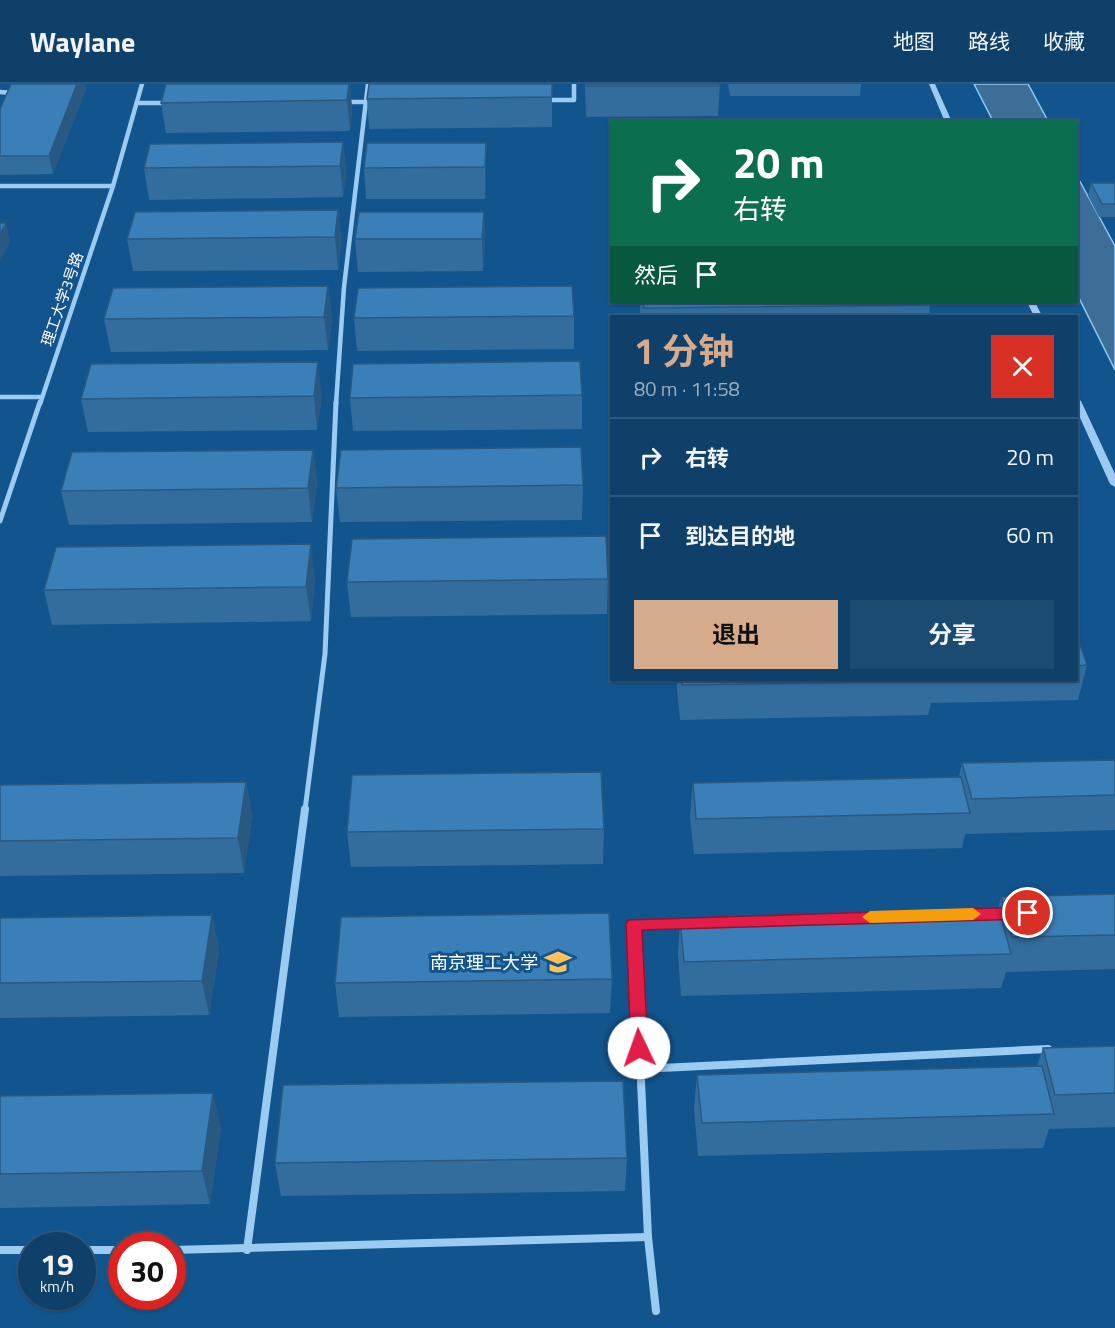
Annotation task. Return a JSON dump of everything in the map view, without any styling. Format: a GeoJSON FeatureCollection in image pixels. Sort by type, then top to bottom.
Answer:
{"type":"FeatureCollection","features":[{"type":"Feature","properties":{"kind":"street"},"geometry":{"type":"LineString","coordinates":[[10,103],[19,84]]}},
{"type":"Feature","properties":{"kind":"street","name":"理工大学3号路"},"geometry":{"type":"LineString","coordinates":[[0,521],[113,186],[142,84]]}},
{"type":"Feature","properties":{"kind":"street"},"geometry":{"type":"LineString","coordinates":[[247,1250],[325,654],[336,372],[368,84]]}},
{"type":"Feature","properties":{"kind":"street"},"geometry":{"type":"LineString","coordinates":[[540,100],[574,100],[574,84]]}},
{"type":"Feature","properties":{"kind":"street"},"geometry":{"type":"LineString","coordinates":[[932,84],[948,120]]}},
{"type":"Feature","properties":{"kind":"street"},"geometry":{"type":"LineString","coordinates":[[0,92],[15,93]]}},
{"type":"Feature","properties":{"kind":"street"},"geometry":{"type":"LineString","coordinates":[[344,102],[378,101]]}},
{"type":"Feature","properties":{"kind":"street"},"geometry":{"type":"LineString","coordinates":[[138,103],[172,103]]}},
{"type":"Feature","properties":{"kind":"street"},"geometry":{"type":"LineString","coordinates":[[0,186],[113,186]]}},
{"type":"Feature","properties":{"kind":"street"},"geometry":{"type":"LineString","coordinates":[[0,397],[41,397]]}},
{"type":"Feature","properties":{"kind":"street"},"geometry":{"type":"LineString","coordinates":[[1078,403],[1114,480]]}},
{"type":"Feature","properties":{"kind":"street"},"geometry":{"type":"LineString","coordinates":[[656,1311],[648,1237],[634,924],[693,922]]}},
{"type":"Feature","properties":{"kind":"street"},"geometry":{"type":"LineString","coordinates":[[640,1068],[1056,1049]]}},
{"type":"Feature","properties":{"kind":"street"},"geometry":{"type":"LineString","coordinates":[[186,1250],[648,1237]]}},
{"type":"Feature","properties":{"kind":"street"},"geometry":{"type":"LineString","coordinates":[[0,1251],[18,1250]]}},
{"type":"Feature","properties":{"kind":"water"},"geometry":{"type":"Polygon","coordinates":[[[974,84],[1028,84],[1047,120],[992,120],[974,84]]]}},
{"type":"Feature","properties":{"kind":"water"},"geometry":{"type":"Polygon","coordinates":[[[1078,178],[1115,246],[1115,370],[1078,296],[1078,178]]]}},
{"type":"Feature","properties":{"kind":"building"},"geometry":{"type":"Polygon","coordinates":[[[11,84],[77,84],[49,156],[0,156],[0,109],[11,84]]]}},
{"type":"Feature","properties":{"kind":"building"},"geometry":{"type":"Polygon","coordinates":[[[166,84],[349,84],[347,100],[161,103],[166,84]]]}},
{"type":"Feature","properties":{"kind":"building"},"geometry":{"type":"Polygon","coordinates":[[[369,84],[552,84],[552,97],[367,99],[369,84]]]}},
{"type":"Feature","properties":{"kind":"building"},"geometry":{"type":"Polygon","coordinates":[[[586,84],[720,84],[720,86],[586,86],[586,84]]]}},
{"type":"Feature","properties":{"kind":"building"},"geometry":{"type":"Polygon","coordinates":[[[343,142],[340,166],[144,168],[150,144],[343,142]]]}},
{"type":"Feature","properties":{"kind":"building"},"geometry":{"type":"Polygon","coordinates":[[[367,143],[486,143],[485,167],[364,168],[367,143]]]}},
{"type":"Feature","properties":{"kind":"building"},"geometry":{"type":"Polygon","coordinates":[[[1091,183],[1115,183],[1115,204],[1102,204],[1091,183]]]}},
{"type":"Feature","properties":{"kind":"building"},"geometry":{"type":"Polygon","coordinates":[[[338,210],[335,237],[127,239],[135,212],[338,210]]]}},
{"type":"Feature","properties":{"kind":"building"},"geometry":{"type":"Polygon","coordinates":[[[359,212],[484,212],[482,239],[355,239],[359,212]]]}},
{"type":"Feature","properties":{"kind":"building"},"geometry":{"type":"Polygon","coordinates":[[[0,223],[6,223],[0,234],[0,223]]]}},
{"type":"Feature","properties":{"kind":"building"},"geometry":{"type":"Polygon","coordinates":[[[328,286],[324,317],[104,319],[113,288],[328,286]]]}},
{"type":"Feature","properties":{"kind":"building"},"geometry":{"type":"Polygon","coordinates":[[[572,286],[574,316],[354,318],[358,288],[572,286]]]}},
{"type":"Feature","properties":{"kind":"building"},"geometry":{"type":"Polygon","coordinates":[[[643,303],[929,303],[930,305],[644,308],[643,303]]]}},
{"type":"Feature","properties":{"kind":"building"},"geometry":{"type":"Polygon","coordinates":[[[580,361],[582,395],[350,398],[353,364],[580,361]]]}},
{"type":"Feature","properties":{"kind":"building"},"geometry":{"type":"Polygon","coordinates":[[[318,362],[314,396],[81,399],[91,364],[318,362]]]}},
{"type":"Feature","properties":{"kind":"building"},"geometry":{"type":"Polygon","coordinates":[[[581,447],[583,485],[336,488],[341,450],[581,447]]]}},
{"type":"Feature","properties":{"kind":"building"},"geometry":{"type":"Polygon","coordinates":[[[313,450],[308,488],[61,491],[72,452],[313,450]]]}},
{"type":"Feature","properties":{"kind":"building"},"geometry":{"type":"Polygon","coordinates":[[[606,536],[608,579],[347,582],[352,539],[606,536]]]}},
{"type":"Feature","properties":{"kind":"building"},"geometry":{"type":"Polygon","coordinates":[[[311,544],[306,587],[44,590],[56,547],[311,544]]]}},
{"type":"Feature","properties":{"kind":"building"},"geometry":{"type":"Polygon","coordinates":[[[1078,639],[1087,665],[1078,666],[1078,639]]]}},
{"type":"Feature","properties":{"kind":"building"},"geometry":{"type":"Polygon","coordinates":[[[681,681],[935,681],[682,685],[681,681]]]}},
{"type":"Feature","properties":{"kind":"building"},"geometry":{"type":"Polygon","coordinates":[[[1115,760],[1115,795],[972,799],[962,763],[1115,760]]]}},
{"type":"Feature","properties":{"kind":"building"},"geometry":{"type":"Polygon","coordinates":[[[601,772],[604,829],[347,832],[352,775],[601,772]]]}},
{"type":"Feature","properties":{"kind":"building"},"geometry":{"type":"Polygon","coordinates":[[[961,777],[970,813],[696,819],[693,783],[961,777]]]}},
{"type":"Feature","properties":{"kind":"building"},"geometry":{"type":"Polygon","coordinates":[[[246,782],[238,838],[0,841],[0,785],[246,782]]]}},
{"type":"Feature","properties":{"kind":"building"},"geometry":{"type":"Polygon","coordinates":[[[1115,894],[1115,935],[1012,937],[1001,897],[1115,894]]]}},
{"type":"Feature","properties":{"kind":"building"},"geometry":{"type":"Polygon","coordinates":[[[609,913],[612,979],[335,983],[341,917],[609,913]]]}},
{"type":"Feature","properties":{"kind":"building"},"geometry":{"type":"Polygon","coordinates":[[[1000,913],[1011,954],[684,962],[680,920],[1000,913]]]}},
{"type":"Feature","properties":{"kind":"building"},"geometry":{"type":"Polygon","coordinates":[[[212,915],[202,981],[0,983],[0,918],[212,915]]]}},
{"type":"Feature","properties":{"kind":"building"},"geometry":{"type":"Polygon","coordinates":[[[1115,1046],[1115,1093],[1055,1095],[1043,1048],[1115,1046]]]}},
{"type":"Feature","properties":{"kind":"building"},"geometry":{"type":"Polygon","coordinates":[[[1042,1066],[1054,1114],[702,1123],[697,1075],[1042,1066]]]}},
{"type":"Feature","properties":{"kind":"building"},"geometry":{"type":"Polygon","coordinates":[[[623,1081],[627,1158],[275,1163],[283,1085],[623,1081]]]}},
{"type":"Feature","properties":{"kind":"building"},"geometry":{"type":"Polygon","coordinates":[[[213,1093],[202,1171],[0,1174],[0,1096],[213,1093]]]}},
{"type":"Feature","properties":{"kind":"slow traffic"},"geometry":{"type":"LineString","coordinates":[[870,917],[973,914]]}},
{"type":"Feature","properties":{"kind":"place","name":"南京理工大学"},"geometry":{"type":"Point","coordinates":[558,962]}},
{"type":"Feature","properties":{"kind":"route"},"geometry":{"type":"LineString","coordinates":[[639,1048],[634,924],[1028,913]]}}]}
